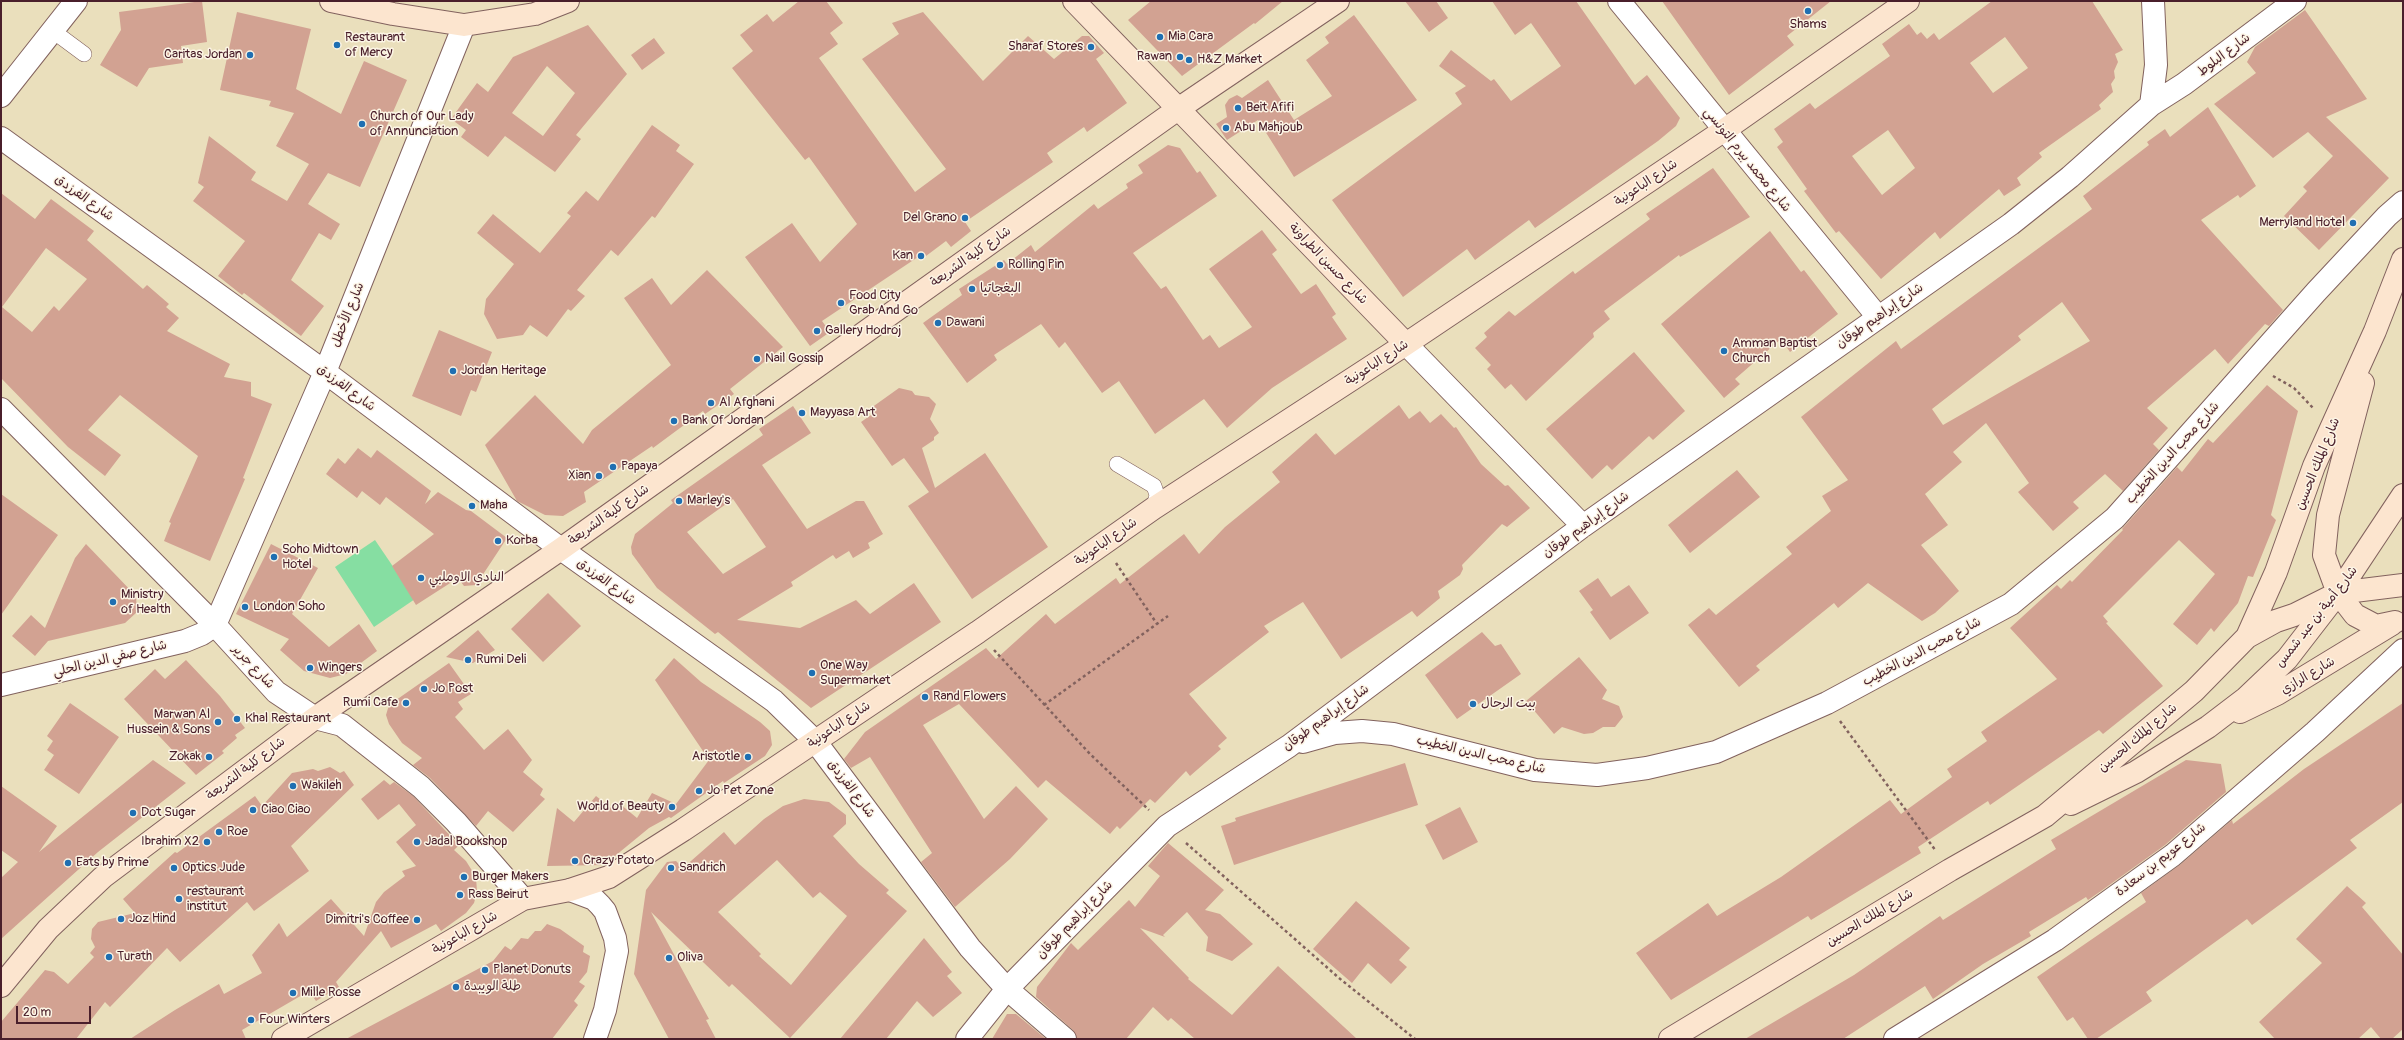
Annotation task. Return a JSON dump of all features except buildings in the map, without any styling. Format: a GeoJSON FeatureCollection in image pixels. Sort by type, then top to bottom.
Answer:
{"type":"FeatureCollection","features":[{"type":"Feature","properties":{"kind":"street"},"geometry":{"type":"LineString","coordinates":[[1,96],[76,1]]}},
{"type":"Feature","properties":{"kind":"street"},"geometry":{"type":"LineString","coordinates":[[331,1],[393,14],[464,25],[534,14],[568,1]]}},
{"type":"Feature","properties":{"kind":"street","name":"شارع حسين الطراونة"},"geometry":{"type":"LineString","coordinates":[[1074,1],[1583,526]]}},
{"type":"Feature","properties":{"kind":"street","name":"شارع كلية الشريعة"},"geometry":{"type":"LineString","coordinates":[[1,986],[48,929],[103,877],[315,718],[560,550],[1178,109],[1338,1]]}},
{"type":"Feature","properties":{"kind":"street","name":"شارع محمد بيرم التونسي"},"geometry":{"type":"LineString","coordinates":[[1619,1],[1723,131],[1878,317]]}},
{"type":"Feature","properties":{"kind":"street","name":"شارع الباعونية"},"geometry":{"type":"LineString","coordinates":[[283,1039],[523,899],[570,890],[609,877],[683,830],[978,632],[1154,508],[1406,344],[1723,131],[1908,1]]}},
{"type":"Feature","properties":{"kind":"street"},"geometry":{"type":"LineString","coordinates":[[2151,105],[2156,65],[2153,1]]}},
{"type":"Feature","properties":{"kind":"street","name":"شارع البلوط"},"geometry":{"type":"LineString","coordinates":[[2151,105],[2184,84],[2295,1]]}},
{"type":"Feature","properties":{"kind":"street","name":"شارع الأخطل"},"geometry":{"type":"LineString","coordinates":[[215,625],[325,372],[464,25]]}},
{"type":"Feature","properties":{"kind":"street","name":"شارع إبراهيم طوقان"},"geometry":{"type":"LineString","coordinates":[[967,1039],[1007,989],[1167,826],[1290,746],[1583,526],[2011,224],[2070,177],[2151,105]]}},
{"type":"Feature","properties":{"kind":"street","name":"شارع الفرزدق"},"geometry":{"type":"LineString","coordinates":[[1,138],[325,372],[560,550],[774,701],[815,741],[970,948],[1007,989],[1065,1039]]}},
{"type":"Feature","properties":{"kind":"street","name":"شارع محب الدين الخطيب"},"geometry":{"type":"LineString","coordinates":[[1290,746],[1335,733],[1362,731],[1393,734],[1535,770],[1597,775],[1647,768],[1716,752],[1827,703],[2012,604],[2115,518],[2327,281],[2403,202]]}},
{"type":"Feature","properties":{"kind":"street","name":"شارع الملك الحسين"},"geometry":{"type":"LineString","coordinates":[[1670,1039],[1950,870],[2045,816],[2194,691],[2247,637],[2276,572],[2314,466],[2375,331],[2403,259]]}},
{"type":"Feature","properties":{"kind":"street"},"geometry":{"type":"LineString","coordinates":[[2375,331],[2328,515],[2324,555],[2338,593],[2355,615],[2364,622],[2376,626],[2399,620]]}},
{"type":"Feature","properties":{"kind":"street","name":"شارع جرير"},"geometry":{"type":"LineString","coordinates":[[1,409],[215,625],[276,692],[315,718],[342,725],[420,787],[456,822],[523,899]]}},
{"type":"Feature","properties":{"kind":"street","name":"شارع أمية بن عبد شمس"},"geometry":{"type":"LineString","coordinates":[[2045,816],[2114,784],[2208,727],[2246,698],[2287,659],[2338,593],[2403,495]]}},
{"type":"Feature","properties":{"kind":"street"},"geometry":{"type":"LineString","coordinates":[[2247,637],[2276,621],[2294,615],[2338,593],[2403,584]]}},
{"type":"Feature","properties":{"kind":"street","name":"شارع الرازي"},"geometry":{"type":"LineString","coordinates":[[2208,727],[2277,694],[2399,620]]}},
{"type":"Feature","properties":{"kind":"street","name":"شارع صفي الدين الحلي"},"geometry":{"type":"LineString","coordinates":[[1,685],[186,641],[202,634],[215,625]]}},
{"type":"Feature","properties":{"kind":"street","name":"شارع عويم بن سعادة"},"geometry":{"type":"LineString","coordinates":[[1895,1039],[2055,940],[2173,855],[2315,732],[2403,650]]}},
{"type":"Feature","properties":{"kind":"street"},"geometry":{"type":"LineString","coordinates":[[570,890],[594,899],[606,911],[615,938],[617,951],[605,1010],[596,1039]]}},
{"type":"Feature","properties":{"kind":"lane"},"geometry":{"type":"LineString","coordinates":[[53,31],[84,54]]}},
{"type":"Feature","properties":{"kind":"lane"},"geometry":{"type":"LineString","coordinates":[[1117,464],[1154,486],[1157,495],[1154,508]]}},
{"type":"Feature","properties":{"kind":"path"},"geometry":{"type":"LineString","coordinates":[[2248,369],[2278,378],[2294,388],[2331,429]]}},
{"type":"Feature","properties":{"kind":"path"},"geometry":{"type":"LineString","coordinates":[[1104,544],[1157,624]]}},
{"type":"Feature","properties":{"kind":"path"},"geometry":{"type":"LineString","coordinates":[[1044,705],[1168,616]]}},
{"type":"Feature","properties":{"kind":"path"},"geometry":{"type":"LineString","coordinates":[[978,632],[1090,754],[1167,826],[1339,978],[1415,1039]]}},
{"type":"Feature","properties":{"kind":"path"},"geometry":{"type":"LineString","coordinates":[[1827,703],[1950,870]]}},
{"type":"Feature","properties":{"kind":"green space"},"geometry":{"type":"Polygon","coordinates":[[[375,540],[415,599],[374,627],[335,567],[375,540]]]}},
{"type":"Feature","properties":{"kind":"place","name":"Shams"},"geometry":{"type":"Point","coordinates":[1808,11]}},
{"type":"Feature","properties":{"kind":"place","name":"Mia Cara"},"geometry":{"type":"Point","coordinates":[1160,37]}},
{"type":"Feature","properties":{"kind":"place","name":"Restaurant of Mercy"},"geometry":{"type":"Point","coordinates":[337,45]}},
{"type":"Feature","properties":{"kind":"place","name":"Sharaf Stores"},"geometry":{"type":"Point","coordinates":[1091,47]}},
{"type":"Feature","properties":{"kind":"place","name":"Caritas Jordan"},"geometry":{"type":"Point","coordinates":[250,55]}},
{"type":"Feature","properties":{"kind":"place","name":"Rawan"},"geometry":{"type":"Point","coordinates":[1180,57]}},
{"type":"Feature","properties":{"kind":"place","name":"H&Z Market"},"geometry":{"type":"Point","coordinates":[1189,60]}},
{"type":"Feature","properties":{"kind":"place","name":"Beit Afifi"},"geometry":{"type":"Point","coordinates":[1238,108]}},
{"type":"Feature","properties":{"kind":"place","name":"Church of Our Lady of Annunciation"},"geometry":{"type":"Point","coordinates":[362,124]}},
{"type":"Feature","properties":{"kind":"place","name":"Abu Mahjoub"},"geometry":{"type":"Point","coordinates":[1226,128]}},
{"type":"Feature","properties":{"kind":"place","name":"Del Grano"},"geometry":{"type":"Point","coordinates":[965,218]}},
{"type":"Feature","properties":{"kind":"place","name":"Merryland Hotel"},"geometry":{"type":"Point","coordinates":[2353,223]}},
{"type":"Feature","properties":{"kind":"place","name":"Kan"},"geometry":{"type":"Point","coordinates":[921,256]}},
{"type":"Feature","properties":{"kind":"place","name":"Rolling Pin"},"geometry":{"type":"Point","coordinates":[1000,265]}},
{"type":"Feature","properties":{"kind":"place","name":"البغجاتيا"},"geometry":{"type":"Point","coordinates":[972,289]}},
{"type":"Feature","properties":{"kind":"place","name":"Food City Grab And Go"},"geometry":{"type":"Point","coordinates":[841,303]}},
{"type":"Feature","properties":{"kind":"place","name":"Dawani"},"geometry":{"type":"Point","coordinates":[938,323]}},
{"type":"Feature","properties":{"kind":"place","name":"Gallery Hodroj"},"geometry":{"type":"Point","coordinates":[817,331]}},
{"type":"Feature","properties":{"kind":"place","name":"Amman Baptist Church"},"geometry":{"type":"Point","coordinates":[1724,351]}},
{"type":"Feature","properties":{"kind":"place","name":"Nail Gossip"},"geometry":{"type":"Point","coordinates":[757,359]}},
{"type":"Feature","properties":{"kind":"place","name":"Jordan Heritage"},"geometry":{"type":"Point","coordinates":[453,371]}},
{"type":"Feature","properties":{"kind":"place","name":"Al Afghani"},"geometry":{"type":"Point","coordinates":[711,403]}},
{"type":"Feature","properties":{"kind":"place","name":"Mayyasa Art"},"geometry":{"type":"Point","coordinates":[802,413]}},
{"type":"Feature","properties":{"kind":"place","name":"Bank Of Jordan"},"geometry":{"type":"Point","coordinates":[674,421]}},
{"type":"Feature","properties":{"kind":"place","name":"Papaya"},"geometry":{"type":"Point","coordinates":[613,467]}},
{"type":"Feature","properties":{"kind":"place","name":"Xian"},"geometry":{"type":"Point","coordinates":[599,476]}},
{"type":"Feature","properties":{"kind":"place","name":"Marley's"},"geometry":{"type":"Point","coordinates":[679,501]}},
{"type":"Feature","properties":{"kind":"place","name":"Maha"},"geometry":{"type":"Point","coordinates":[472,506]}},
{"type":"Feature","properties":{"kind":"place","name":"Korba"},"geometry":{"type":"Point","coordinates":[498,541]}},
{"type":"Feature","properties":{"kind":"place","name":"Soho Midtown Hotel"},"geometry":{"type":"Point","coordinates":[274,557]}},
{"type":"Feature","properties":{"kind":"place","name":"النادي الاوملبي"},"geometry":{"type":"Point","coordinates":[421,578]}},
{"type":"Feature","properties":{"kind":"place","name":"Ministry of Health"},"geometry":{"type":"Point","coordinates":[113,602]}},
{"type":"Feature","properties":{"kind":"place","name":"London Soho"},"geometry":{"type":"Point","coordinates":[245,607]}},
{"type":"Feature","properties":{"kind":"place","name":"Rumi Deli"},"geometry":{"type":"Point","coordinates":[468,660]}},
{"type":"Feature","properties":{"kind":"place","name":"Wingers"},"geometry":{"type":"Point","coordinates":[310,668]}},
{"type":"Feature","properties":{"kind":"place","name":"One Way Supermarket"},"geometry":{"type":"Point","coordinates":[812,673]}},
{"type":"Feature","properties":{"kind":"place","name":"Jo Post"},"geometry":{"type":"Point","coordinates":[424,689]}},
{"type":"Feature","properties":{"kind":"place","name":"Rand Flowers"},"geometry":{"type":"Point","coordinates":[925,697]}},
{"type":"Feature","properties":{"kind":"place","name":"Rumi Cafe"},"geometry":{"type":"Point","coordinates":[406,703]}},
{"type":"Feature","properties":{"kind":"place","name":"بيت الرحال"},"geometry":{"type":"Point","coordinates":[1473,704]}},
{"type":"Feature","properties":{"kind":"place","name":"Khal Restaurant"},"geometry":{"type":"Point","coordinates":[237,719]}},
{"type":"Feature","properties":{"kind":"place","name":"Marwan Al Hussein & Sons"},"geometry":{"type":"Point","coordinates":[218,722]}},
{"type":"Feature","properties":{"kind":"place","name":"Zokak"},"geometry":{"type":"Point","coordinates":[209,757]}},
{"type":"Feature","properties":{"kind":"place","name":"Aristotle"},"geometry":{"type":"Point","coordinates":[748,757]}},
{"type":"Feature","properties":{"kind":"place","name":"Wakileh"},"geometry":{"type":"Point","coordinates":[293,786]}},
{"type":"Feature","properties":{"kind":"place","name":"Jo Pet Zone"},"geometry":{"type":"Point","coordinates":[699,791]}},
{"type":"Feature","properties":{"kind":"place","name":"World of Beauty"},"geometry":{"type":"Point","coordinates":[672,807]}},
{"type":"Feature","properties":{"kind":"place","name":"Ciao Ciao"},"geometry":{"type":"Point","coordinates":[253,810]}},
{"type":"Feature","properties":{"kind":"place","name":"Dot Sugar"},"geometry":{"type":"Point","coordinates":[133,813]}},
{"type":"Feature","properties":{"kind":"place","name":"Roe"},"geometry":{"type":"Point","coordinates":[219,832]}},
{"type":"Feature","properties":{"kind":"place","name":"Ibrahim X2"},"geometry":{"type":"Point","coordinates":[207,842]}},
{"type":"Feature","properties":{"kind":"place","name":"Jadal Bookshop"},"geometry":{"type":"Point","coordinates":[417,842]}},
{"type":"Feature","properties":{"kind":"place","name":"Crazy Potato"},"geometry":{"type":"Point","coordinates":[575,861]}},
{"type":"Feature","properties":{"kind":"place","name":"Eats by Prime"},"geometry":{"type":"Point","coordinates":[68,863]}},
{"type":"Feature","properties":{"kind":"place","name":"Optics Jude"},"geometry":{"type":"Point","coordinates":[174,868]}},
{"type":"Feature","properties":{"kind":"place","name":"Sandrich"},"geometry":{"type":"Point","coordinates":[671,868]}},
{"type":"Feature","properties":{"kind":"place","name":"Burger Makers"},"geometry":{"type":"Point","coordinates":[464,877]}},
{"type":"Feature","properties":{"kind":"place","name":"Rass Beirut"},"geometry":{"type":"Point","coordinates":[460,895]}},
{"type":"Feature","properties":{"kind":"place","name":"restaurant institut"},"geometry":{"type":"Point","coordinates":[179,899]}},
{"type":"Feature","properties":{"kind":"place","name":"Joz Hind"},"geometry":{"type":"Point","coordinates":[121,919]}},
{"type":"Feature","properties":{"kind":"place","name":"Dimitri's Coffee"},"geometry":{"type":"Point","coordinates":[417,920]}},
{"type":"Feature","properties":{"kind":"place","name":"Turath"},"geometry":{"type":"Point","coordinates":[109,957]}},
{"type":"Feature","properties":{"kind":"place","name":"Oliva"},"geometry":{"type":"Point","coordinates":[669,958]}},
{"type":"Feature","properties":{"kind":"place","name":"Planet Donuts"},"geometry":{"type":"Point","coordinates":[485,970]}},
{"type":"Feature","properties":{"kind":"place","name":"طلة الويبدة"},"geometry":{"type":"Point","coordinates":[456,987]}},
{"type":"Feature","properties":{"kind":"place","name":"Mille Rosse"},"geometry":{"type":"Point","coordinates":[293,993]}},
{"type":"Feature","properties":{"kind":"place","name":"Four Winters"},"geometry":{"type":"Point","coordinates":[251,1020]}}]}
